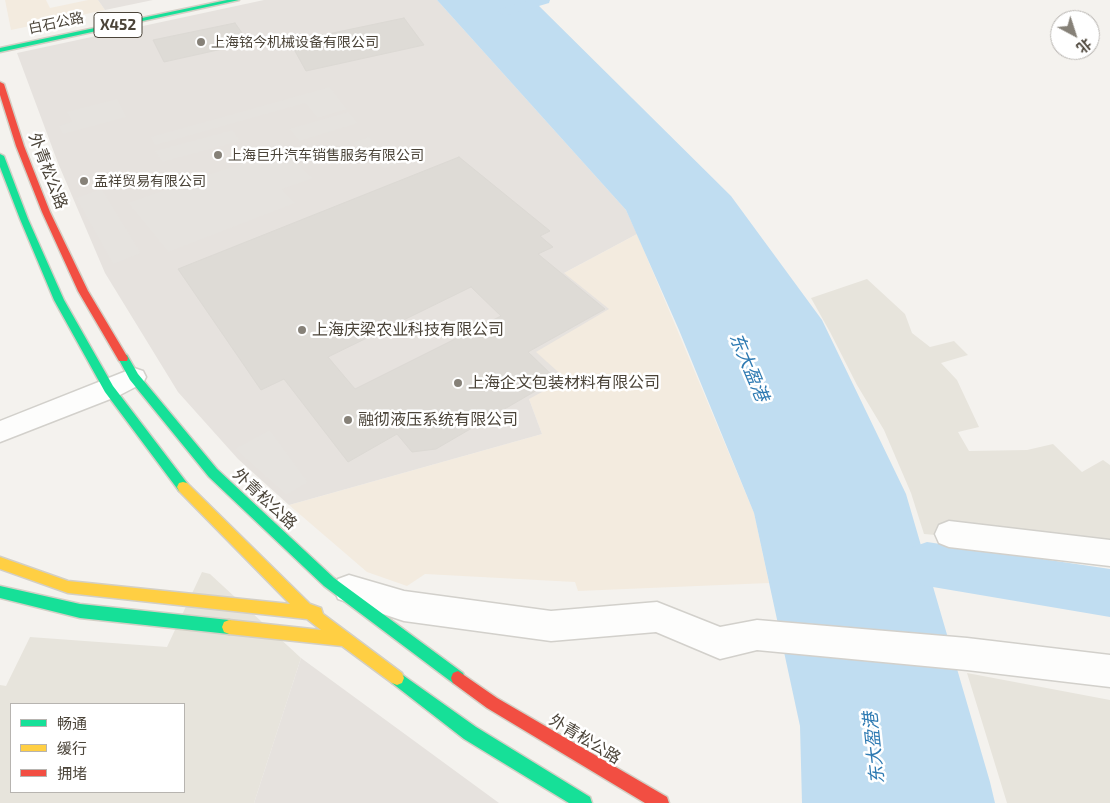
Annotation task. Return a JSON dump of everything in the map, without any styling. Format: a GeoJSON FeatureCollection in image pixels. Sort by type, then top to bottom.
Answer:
{"type":"FeatureCollection","features":[{"type":"Feature","properties":{"kind":"main road","name":"白石公路"},"geometry":{"type":"LineString","coordinates":[[0,42],[201,0]]}},
{"type":"Feature","properties":{"kind":"main road","name":"白石公路"},"geometry":{"type":"LineString","coordinates":[[0,50],[236,0]]}},
{"type":"Feature","properties":{"kind":"main road"},"geometry":{"type":"LineString","coordinates":[[0,109],[1,90]]}},
{"type":"Feature","properties":{"kind":"main road","name":"外青松公路"},"geometry":{"type":"LineString","coordinates":[[1,90],[20,146],[50,221],[83,291],[134,377],[213,473],[329,582],[492,703],[661,803]]}},
{"type":"Feature","properties":{"kind":"main road"},"geometry":{"type":"LineString","coordinates":[[0,156],[24,219],[59,300],[109,389],[185,490],[311,613],[470,733],[584,803]]}},
{"type":"Feature","properties":{"kind":"main road"},"geometry":{"type":"LineString","coordinates":[[0,563],[68,587],[330,615]]}},
{"type":"Feature","properties":{"kind":"main road"},"geometry":{"type":"LineString","coordinates":[[0,592],[80,610],[346,640]]}},
{"type":"Feature","properties":{"kind":"main road"},"geometry":{"type":"LineString","coordinates":[[360,618],[380,620]]}},
{"type":"Feature","properties":{"kind":"street"},"geometry":{"type":"LineString","coordinates":[[0,432],[109,389],[134,377]]}},
{"type":"Feature","properties":{"kind":"street"},"geometry":{"type":"LineString","coordinates":[[950,534],[1110,553]]}},
{"type":"Feature","properties":{"kind":"street"},"geometry":{"type":"LineString","coordinates":[[329,582],[404,606],[542,625],[551,626],[656,617],[720,643],[757,635],[967,654],[1110,671]]}},
{"type":"Feature","properties":{"kind":"shaded area"},"geometry":{"type":"Polygon","coordinates":[[[5,0],[46,0],[50,8],[88,0],[98,0],[105,10],[11,30],[5,0]]]}},
{"type":"Feature","properties":{"kind":"shaded area"},"geometry":{"type":"Polygon","coordinates":[[[98,0],[153,0],[105,10],[98,0]]]}},
{"type":"Feature","properties":{"kind":"shaded area"},"geometry":{"type":"Polygon","coordinates":[[[264,0],[437,0],[626,210],[637,234],[564,273],[609,309],[536,352],[566,379],[529,399],[542,434],[289,505],[238,459],[178,392],[105,273],[58,163],[17,53],[264,0]]]}},
{"type":"Feature","properties":{"kind":"shaded area"},"geometry":{"type":"Polygon","coordinates":[[[330,87],[347,109],[317,118],[305,103],[155,145],[151,137],[330,87]]]}},
{"type":"Feature","properties":{"kind":"shaded area"},"geometry":{"type":"Polygon","coordinates":[[[117,99],[126,117],[63,134],[59,126],[72,122],[67,112],[117,99]]]}},
{"type":"Feature","properties":{"kind":"shaded area"},"geometry":{"type":"Polygon","coordinates":[[[349,112],[358,123],[299,141],[289,129],[349,112]]]}},
{"type":"Feature","properties":{"kind":"shaded area"},"geometry":{"type":"Polygon","coordinates":[[[233,130],[240,141],[162,162],[155,151],[233,130]]]}},
{"type":"Feature","properties":{"kind":"shaded area"},"geometry":{"type":"Polygon","coordinates":[[[369,137],[401,162],[384,169],[352,143],[369,137]]]}},
{"type":"Feature","properties":{"kind":"shaded area"},"geometry":{"type":"Polygon","coordinates":[[[283,149],[313,178],[282,189],[295,203],[168,252],[128,203],[283,149]]]}},
{"type":"Feature","properties":{"kind":"shaded area"},"geometry":{"type":"Polygon","coordinates":[[[102,189],[141,253],[113,264],[76,198],[102,189]]]}},
{"type":"Feature","properties":{"kind":"shaded area"},"geometry":{"type":"Polygon","coordinates":[[[637,234],[754,513],[769,583],[578,591],[575,582],[425,574],[407,586],[367,572],[289,505],[542,434],[529,399],[536,352],[564,273],[637,234]]]}},
{"type":"Feature","properties":{"kind":"shaded area"},"geometry":{"type":"Polygon","coordinates":[[[867,279],[905,314],[912,333],[930,347],[954,341],[968,355],[941,363],[957,380],[979,427],[958,432],[969,451],[1027,450],[1053,444],[1082,472],[1103,460],[1110,465],[1110,550],[924,534],[911,493],[884,430],[857,385],[811,298],[867,279]]]}},
{"type":"Feature","properties":{"kind":"shaded area"},"geometry":{"type":"Polygon","coordinates":[[[270,430],[308,482],[286,495],[235,449],[270,430]]]}},
{"type":"Feature","properties":{"kind":"shaded area"},"geometry":{"type":"Polygon","coordinates":[[[202,572],[210,574],[301,658],[254,803],[0,803],[0,685],[6,686],[30,637],[167,647],[202,572]]]}},
{"type":"Feature","properties":{"kind":"shaded area"},"geometry":{"type":"Polygon","coordinates":[[[301,658],[499,803],[254,803],[301,658]]]}},
{"type":"Feature","properties":{"kind":"shaded area"},"geometry":{"type":"Polygon","coordinates":[[[967,673],[1110,700],[1110,803],[1007,803],[967,673]]]}},
{"type":"Feature","properties":{"kind":"water","name":"东大盈港"},"geometry":{"type":"Polygon","coordinates":[[[437,0],[533,0],[731,196],[822,320],[906,494],[995,803],[802,803],[800,726],[754,513],[679,330],[626,210],[437,0]]]}},
{"type":"Feature","properties":{"kind":"building"},"geometry":{"type":"Polygon","coordinates":[[[404,18],[424,45],[306,71],[290,42],[404,18]]]}},
{"type":"Feature","properties":{"kind":"building","name":"上海铭今机械设备有限公司"},"geometry":{"type":"Polygon","coordinates":[[[235,23],[249,43],[164,62],[153,40],[235,23]]]}},
{"type":"Feature","properties":{"kind":"building","name":"上海庆梁农业科技有限公司"},"geometry":{"type":"Polygon","coordinates":[[[459,157],[550,231],[540,236],[553,247],[538,254],[605,309],[528,352],[556,379],[436,449],[412,452],[397,434],[348,462],[284,379],[261,390],[178,269],[459,157]],[[471,287],[328,357],[355,389],[501,316],[471,287]]]}},
{"type":"Feature","properties":{"kind":"waterway"},"geometry":{"type":"LineString","coordinates":[[505,12],[544,0]]}},
{"type":"Feature","properties":{"kind":"waterway"},"geometry":{"type":"LineString","coordinates":[[927,564],[1110,593]]}},
{"type":"Feature","properties":{"kind":"traffic: fast"},"geometry":{"type":"LineString","coordinates":[[0,50],[236,0]]}},
{"type":"Feature","properties":{"kind":"traffic: fast"},"geometry":{"type":"LineString","coordinates":[[0,156],[24,219],[59,300],[109,389],[183,487]]}},
{"type":"Feature","properties":{"kind":"traffic: fast"},"geometry":{"type":"LineString","coordinates":[[123,358],[134,377],[213,473],[329,582],[458,678]]}},
{"type":"Feature","properties":{"kind":"traffic: fast"},"geometry":{"type":"LineString","coordinates":[[0,592],[80,611],[229,627]]}},
{"type":"Feature","properties":{"kind":"traffic: fast"},"geometry":{"type":"LineString","coordinates":[[397,678],[470,733],[584,803]]}},
{"type":"Feature","properties":{"kind":"traffic: slow"},"geometry":{"type":"LineString","coordinates":[[183,487],[305,609],[397,678]]}},
{"type":"Feature","properties":{"kind":"traffic: slow"},"geometry":{"type":"LineString","coordinates":[[0,563],[68,587],[316,613]]}},
{"type":"Feature","properties":{"kind":"traffic: slow"},"geometry":{"type":"LineString","coordinates":[[229,627],[345,639]]}},
{"type":"Feature","properties":{"kind":"traffic: jam"},"geometry":{"type":"LineString","coordinates":[[0,84],[20,146],[46,212],[83,291],[123,358]]}},
{"type":"Feature","properties":{"kind":"traffic: jam"},"geometry":{"type":"LineString","coordinates":[[458,678],[492,703],[661,803]]}},
{"type":"Feature","properties":{"kind":"place","name":"上海铭今机械设备有限公司"},"geometry":{"type":"Point","coordinates":[201,42]}},
{"type":"Feature","properties":{"kind":"place","name":"上海巨升汽车销售服务有限公司"},"geometry":{"type":"Point","coordinates":[218,155]}},
{"type":"Feature","properties":{"kind":"place","name":"孟祥贸易有限公司"},"geometry":{"type":"Point","coordinates":[84,181]}},
{"type":"Feature","properties":{"kind":"place","name":"上海庆梁农业科技有限公司"},"geometry":{"type":"Point","coordinates":[302,330]}},
{"type":"Feature","properties":{"kind":"place","name":"上海企文包装材料有限公司"},"geometry":{"type":"Point","coordinates":[458,383]}},
{"type":"Feature","properties":{"kind":"place","name":"融彻液压系统有限公司"},"geometry":{"type":"Point","coordinates":[348,420]}}]}
